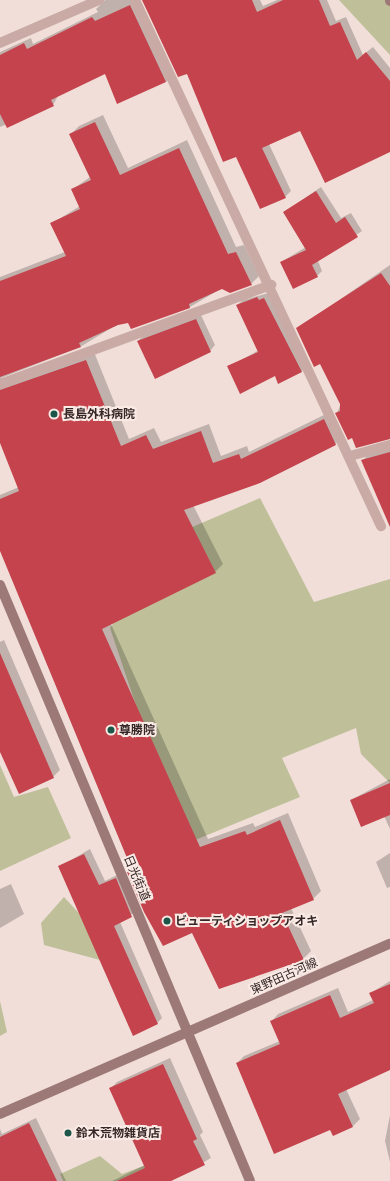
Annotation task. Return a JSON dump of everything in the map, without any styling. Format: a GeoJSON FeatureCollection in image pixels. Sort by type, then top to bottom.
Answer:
{"type":"FeatureCollection","features":[{"type":"Feature","properties":{"kind":"main road","name":"日光街道"},"geometry":{"type":"LineString","coordinates":[[0,585],[250,1181]]}},
{"type":"Feature","properties":{"kind":"main road","name":"東野田古河線"},"geometry":{"type":"LineString","coordinates":[[0,1114],[390,944]]}},
{"type":"Feature","properties":{"kind":"street"},"geometry":{"type":"LineString","coordinates":[[0,43],[99,0]]}},
{"type":"Feature","properties":{"kind":"street"},"geometry":{"type":"LineString","coordinates":[[135,0],[271,285],[381,526]]}},
{"type":"Feature","properties":{"kind":"street"},"geometry":{"type":"LineString","coordinates":[[0,384],[271,285]]}},
{"type":"Feature","properties":{"kind":"street"},"geometry":{"type":"LineString","coordinates":[[350,456],[390,445]]}},
{"type":"Feature","properties":{"kind":"green space"},"geometry":{"type":"Polygon","coordinates":[[[339,0],[390,0],[390,55],[339,0]]]}},
{"type":"Feature","properties":{"kind":"green space"},"geometry":{"type":"Polygon","coordinates":[[[260,498],[314,602],[390,579],[390,783],[361,754],[356,728],[282,758],[300,797],[183,845],[110,628],[176,534],[260,498]]]}},
{"type":"Feature","properties":{"kind":"green space"},"geometry":{"type":"Polygon","coordinates":[[[0,765],[14,797],[48,787],[71,838],[0,871],[0,765]]]}},
{"type":"Feature","properties":{"kind":"green space"},"geometry":{"type":"Polygon","coordinates":[[[64,897],[100,936],[100,960],[44,945],[41,923],[64,897]]]}},
{"type":"Feature","properties":{"kind":"green space"},"geometry":{"type":"Polygon","coordinates":[[[0,1001],[7,1032],[0,1036],[0,1001]]]}},
{"type":"Feature","properties":{"kind":"green space"},"geometry":{"type":"Polygon","coordinates":[[[100,1156],[122,1174],[154,1162],[135,1181],[63,1181],[60,1174],[100,1156]]]}},
{"type":"Feature","properties":{"kind":"building"},"geometry":{"type":"Polygon","coordinates":[[[142,0],[252,0],[257,12],[283,0],[319,0],[330,26],[340,22],[357,60],[366,52],[390,81],[390,152],[325,183],[300,131],[262,148],[286,198],[260,209],[236,157],[223,162],[187,74],[178,77],[142,0]]]}},
{"type":"Feature","properties":{"kind":"building"},"geometry":{"type":"Polygon","coordinates":[[[130,5],[166,82],[117,104],[105,74],[51,100],[54,106],[7,128],[0,114],[0,55],[24,43],[27,49],[92,17],[95,21],[130,5]]]}},
{"type":"Feature","properties":{"kind":"building"},"geometry":{"type":"Polygon","coordinates":[[[95,122],[120,175],[179,148],[228,254],[236,252],[252,285],[230,293],[222,289],[189,304],[190,308],[131,329],[128,323],[118,325],[79,343],[81,347],[0,377],[0,281],[66,256],[50,223],[80,209],[71,189],[91,180],[69,134],[95,122]]]}},
{"type":"Feature","properties":{"kind":"building"},"geometry":{"type":"Polygon","coordinates":[[[316,191],[336,223],[345,217],[358,237],[312,265],[318,277],[293,289],[280,262],[306,250],[283,212],[316,191]]]}},
{"type":"Feature","properties":{"kind":"building"},"geometry":{"type":"Polygon","coordinates":[[[381,273],[390,286],[390,439],[356,448],[352,438],[348,440],[335,413],[340,411],[340,404],[320,364],[314,367],[296,328],[381,273]]]}},
{"type":"Feature","properties":{"kind":"building"},"geometry":{"type":"Polygon","coordinates":[[[257,297],[259,300],[264,298],[302,372],[278,384],[275,376],[240,394],[227,366],[258,352],[236,305],[257,297]]]}},
{"type":"Feature","properties":{"kind":"building"},"geometry":{"type":"Polygon","coordinates":[[[196,319],[211,352],[155,379],[137,341],[196,319]]]}},
{"type":"Feature","properties":{"kind":"building","name":"尊勝院"},"geometry":{"type":"Polygon","coordinates":[[[86,360],[121,446],[146,435],[153,449],[201,431],[213,463],[239,454],[241,459],[324,419],[336,445],[260,483],[184,510],[216,573],[102,629],[200,847],[245,831],[247,835],[280,820],[314,900],[282,913],[304,960],[219,989],[192,933],[163,946],[144,912],[127,872],[132,870],[0,551],[0,499],[19,491],[0,443],[0,390],[86,360]]]}},
{"type":"Feature","properties":{"kind":"building"},"geometry":{"type":"Polygon","coordinates":[[[390,452],[390,527],[361,460],[390,452]]]}},
{"type":"Feature","properties":{"kind":"building"},"geometry":{"type":"Polygon","coordinates":[[[0,653],[54,778],[19,794],[0,752],[0,653]]]}},
{"type":"Feature","properties":{"kind":"building"},"geometry":{"type":"Polygon","coordinates":[[[390,783],[390,815],[361,827],[350,800],[390,783]]]}},
{"type":"Feature","properties":{"kind":"building"},"geometry":{"type":"Polygon","coordinates":[[[84,854],[99,885],[116,878],[132,917],[114,926],[158,1024],[133,1036],[58,866],[84,854]]]}},
{"type":"Feature","properties":{"kind":"building"},"geometry":{"type":"Polygon","coordinates":[[[390,984],[390,1070],[338,1094],[353,1127],[333,1136],[330,1130],[274,1154],[236,1063],[280,1044],[270,1021],[330,995],[340,1018],[374,1003],[369,993],[390,984]]]}},
{"type":"Feature","properties":{"kind":"building"},"geometry":{"type":"Polygon","coordinates":[[[163,1064],[197,1139],[193,1141],[205,1165],[171,1181],[117,1181],[145,1168],[109,1088],[163,1064]]]}},
{"type":"Feature","properties":{"kind":"building"},"geometry":{"type":"Polygon","coordinates":[[[29,1123],[57,1181],[0,1181],[0,1137],[29,1123]]]}},
{"type":"Feature","properties":{"kind":"place","name":"長島外科病院"},"geometry":{"type":"Point","coordinates":[54,414]}},
{"type":"Feature","properties":{"kind":"place","name":"尊勝院"},"geometry":{"type":"Point","coordinates":[111,730]}},
{"type":"Feature","properties":{"kind":"place","name":"ビューティショップアオキ"},"geometry":{"type":"Point","coordinates":[167,921]}},
{"type":"Feature","properties":{"kind":"place","name":"鈴木荒物雑貨店"},"geometry":{"type":"Point","coordinates":[68,1133]}}]}
